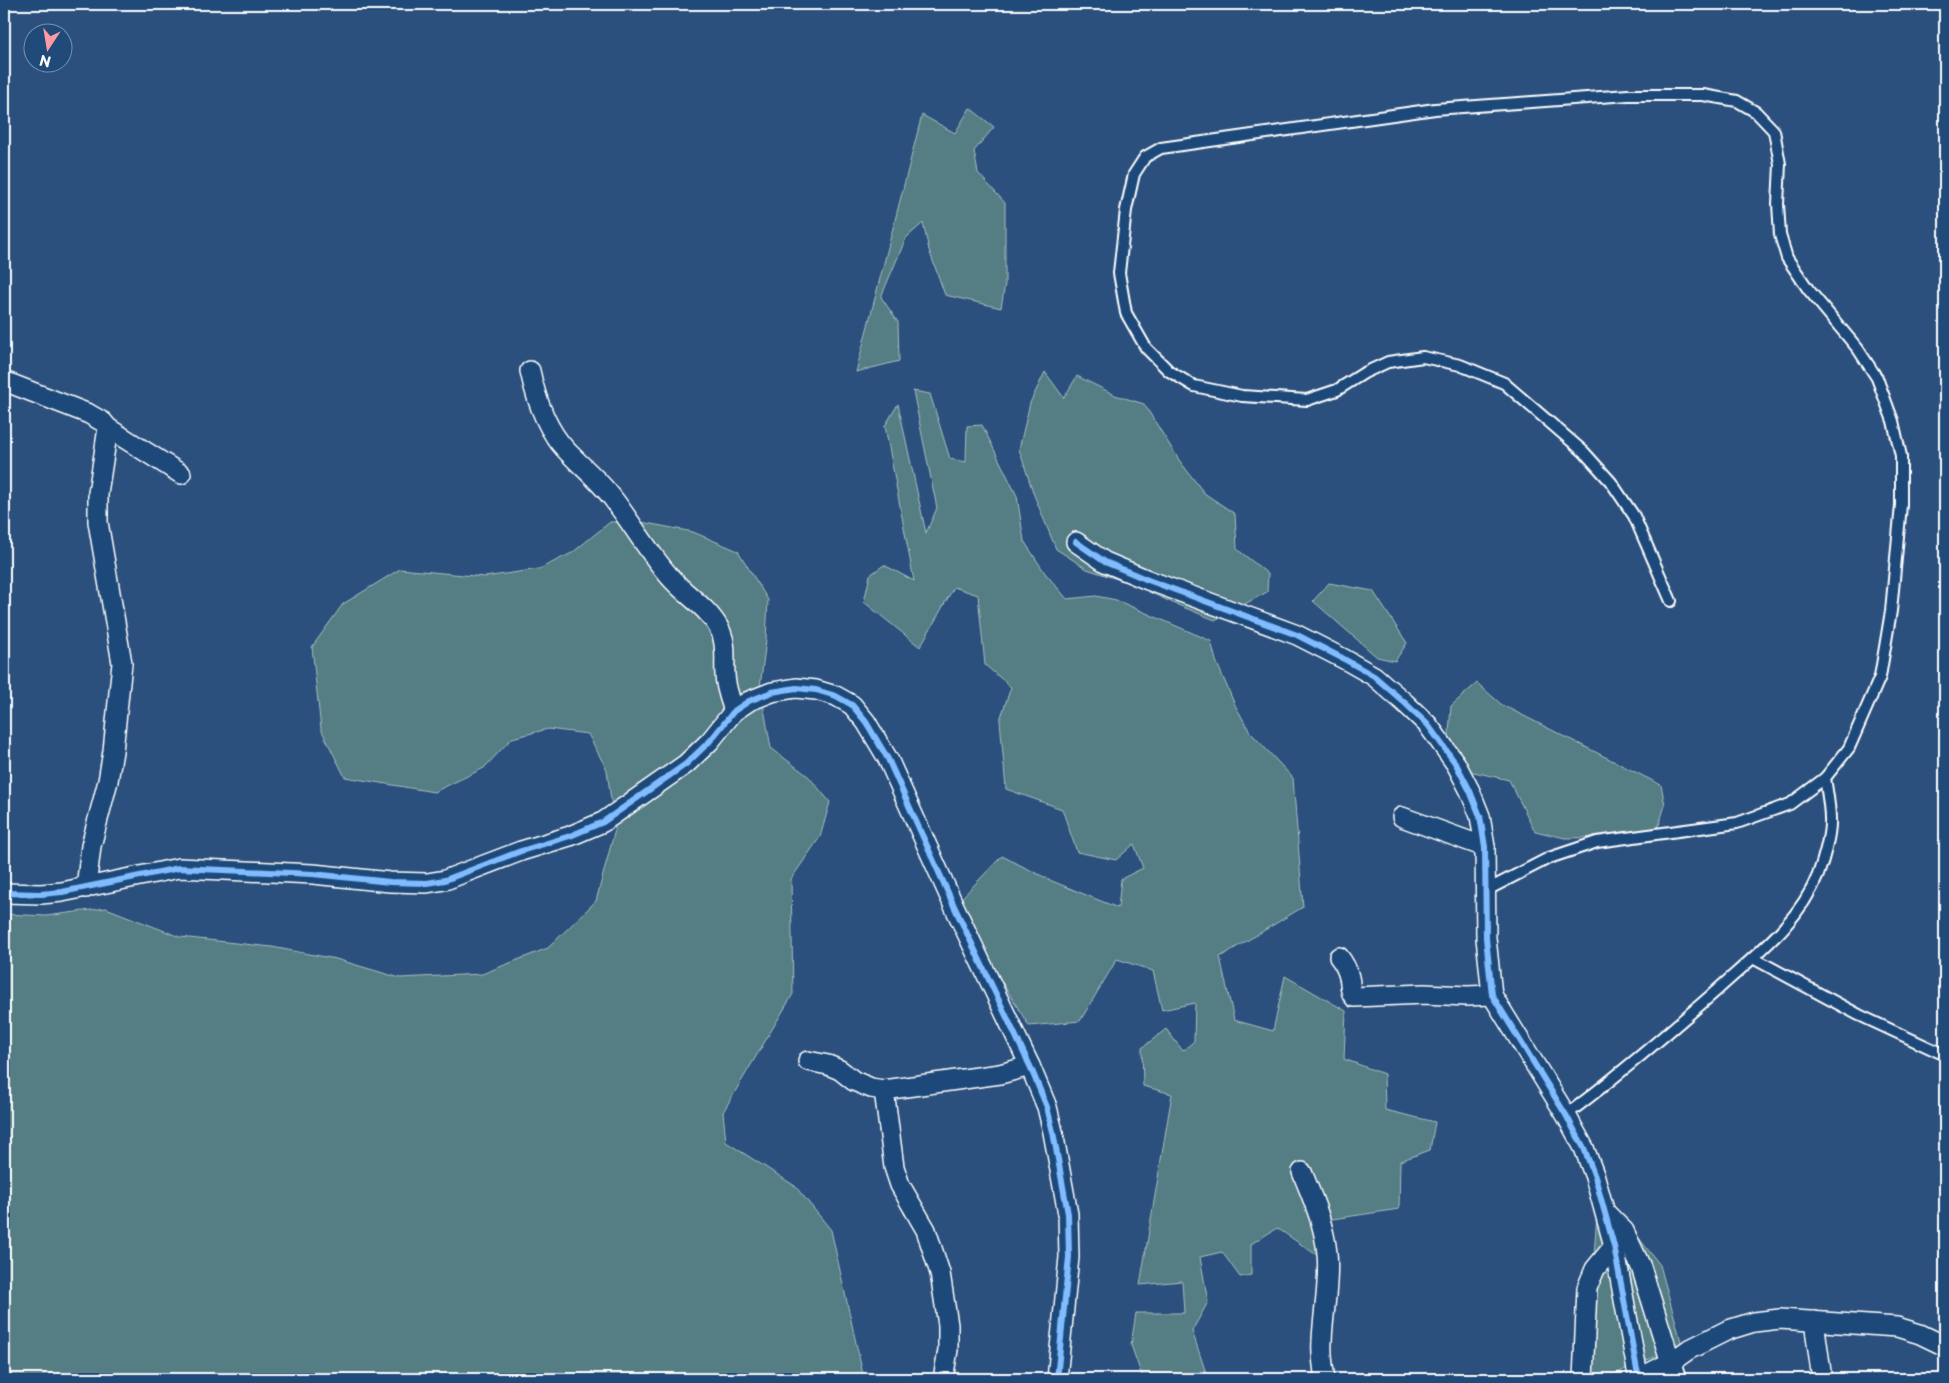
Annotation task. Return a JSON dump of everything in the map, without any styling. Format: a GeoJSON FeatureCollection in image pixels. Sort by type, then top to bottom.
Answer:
{"type":"FeatureCollection","features":[{"type":"Feature","properties":{"kind":"street"},"geometry":{"type":"LineString","coordinates":[[530,371],[540,406],[550,428],[565,450],[590,473],[613,499],[670,578],[699,603],[722,633],[726,653],[725,675],[734,710]]}},
{"type":"Feature","properties":{"kind":"street"},"geometry":{"type":"LineString","coordinates":[[4,382],[89,414],[181,474]]}},
{"type":"Feature","properties":{"kind":"street"},"geometry":{"type":"LineString","coordinates":[[86,888],[91,846],[108,781],[113,750],[122,663],[98,522],[98,493],[108,428]]}},
{"type":"Feature","properties":{"kind":"street"},"geometry":{"type":"LineString","coordinates":[[1076,542],[1105,562],[1297,636],[1344,658],[1374,676],[1406,702],[1428,725],[1456,764],[1480,816],[1485,847],[1487,954],[1492,995],[1566,1114],[1589,1162],[1614,1246],[1636,1377],[1673,1371],[1688,1350],[1728,1330],[1754,1322],[1780,1319],[1897,1327],[1920,1334],[1945,1346]]}},
{"type":"Feature","properties":{"kind":"street"},"geometry":{"type":"LineString","coordinates":[[4,893],[41,894],[86,888],[179,868],[313,874],[390,882],[426,883],[445,880],[521,850],[570,836],[603,822],[686,764],[710,741],[734,710],[748,701],[772,692],[796,688],[816,690],[836,696],[852,705],[866,722],[888,760],[1047,1106],[1068,1214],[1069,1257],[1057,1379]]}},
{"type":"Feature","properties":{"kind":"street"},"geometry":{"type":"LineString","coordinates":[[1402,817],[1485,847]]}},
{"type":"Feature","properties":{"kind":"street"},"geometry":{"type":"LineString","coordinates":[[1340,957],[1346,967],[1350,979],[1350,992],[1354,997],[1424,994],[1492,995]]}},
{"type":"Feature","properties":{"kind":"street"},"geometry":{"type":"LineString","coordinates":[[808,1062],[840,1070],[854,1081],[871,1088],[884,1090],[1000,1074],[1030,1066]]}},
{"type":"Feature","properties":{"kind":"street"},"geometry":{"type":"LineString","coordinates":[[884,1090],[894,1167],[900,1185],[926,1230],[940,1273],[948,1325],[948,1350],[943,1379]]}},
{"type":"Feature","properties":{"kind":"street"},"geometry":{"type":"LineString","coordinates":[[1302,1172],[1318,1211],[1327,1255],[1326,1297],[1321,1343],[1325,1379]]}},
{"type":"Feature","properties":{"kind":"street"},"geometry":{"type":"LineString","coordinates":[[1605,1212],[1624,1231],[1641,1267],[1673,1371]]}},
{"type":"Feature","properties":{"kind":"street"},"geometry":{"type":"LineString","coordinates":[[1583,1379],[1587,1288],[1595,1269],[1614,1246]]}},
{"type":"Feature","properties":{"kind":"street"},"geometry":{"type":"LineString","coordinates":[[1814,1321],[1822,1379]]}},
{"type":"Feature","properties":{"kind":"lane"},"geometry":{"type":"LineString","coordinates":[[1485,891],[1549,858],[1598,842],[1737,823],[1790,804],[1825,778],[1849,748],[1880,676],[1891,611],[1901,505],[1901,456],[1893,421],[1877,378],[1858,350],[1808,289],[1787,258],[1780,235],[1778,204],[1780,164],[1774,131],[1756,112],[1737,101],[1703,95],[1628,95],[1435,109],[1161,148],[1144,158],[1134,174],[1126,210],[1119,273],[1126,313],[1146,348],[1169,371],[1194,386],[1242,396],[1299,400],[1307,400],[1337,390],[1364,372],[1388,362],[1423,357],[1460,365],[1504,383],[1584,452],[1610,482],[1634,516],[1671,601]]}},
{"type":"Feature","properties":{"kind":"lane"},"geometry":{"type":"LineString","coordinates":[[1566,1114],[1610,1082],[1753,958],[1786,924],[1806,898],[1818,874],[1831,820],[1825,778]]}},
{"type":"Feature","properties":{"kind":"lane"},"geometry":{"type":"LineString","coordinates":[[1753,958],[1859,1015],[1945,1055]]}},
{"type":"Feature","properties":{"kind":"green space"},"geometry":{"type":"Polygon","coordinates":[[[970,108],[994,127],[974,151],[978,173],[1005,203],[1005,284],[1001,308],[945,295],[929,250],[923,223],[906,238],[881,297],[898,322],[899,361],[856,372],[922,115],[955,133],[970,108]]]}},
{"type":"Feature","properties":{"kind":"green space"},"geometry":{"type":"Polygon","coordinates":[[[1045,372],[1064,398],[1077,376],[1115,395],[1144,404],[1179,460],[1204,493],[1235,514],[1237,549],[1268,574],[1267,592],[1215,620],[1132,584],[1087,569],[1056,549],[1034,495],[1019,449],[1030,403],[1045,372]]]}},
{"type":"Feature","properties":{"kind":"green space"},"geometry":{"type":"Polygon","coordinates":[[[913,391],[930,394],[950,459],[966,462],[967,426],[982,425],[1017,496],[1024,541],[1045,573],[1067,599],[1096,596],[1116,600],[1211,641],[1216,661],[1235,705],[1250,732],[1293,778],[1303,907],[1220,957],[1234,1020],[1273,1031],[1285,976],[1346,1011],[1344,1059],[1384,1074],[1385,1110],[1435,1122],[1430,1150],[1400,1161],[1399,1209],[1319,1221],[1321,1258],[1277,1228],[1251,1244],[1251,1275],[1240,1277],[1222,1252],[1200,1257],[1208,1302],[1192,1331],[1208,1379],[1143,1379],[1131,1345],[1136,1313],[1184,1313],[1182,1281],[1140,1285],[1172,1094],[1143,1086],[1142,1048],[1166,1029],[1183,1051],[1194,1041],[1195,1003],[1162,1010],[1153,971],[1117,959],[1080,1021],[1029,1026],[955,905],[1002,856],[1052,881],[1118,908],[1121,879],[1143,868],[1134,844],[1116,860],[1077,852],[1062,809],[1006,789],[1000,720],[1011,687],[985,665],[978,595],[954,587],[920,647],[864,602],[870,575],[884,565],[914,581],[885,426],[898,404],[926,533],[937,508],[913,391]]]}},
{"type":"Feature","properties":{"kind":"green space"},"geometry":{"type":"Polygon","coordinates":[[[610,522],[641,522],[693,532],[738,551],[768,600],[766,640],[760,687],[771,748],[808,776],[830,802],[820,837],[791,879],[793,994],[723,1112],[726,1142],[795,1186],[831,1230],[864,1379],[4,1379],[4,914],[46,916],[106,908],[180,937],[272,947],[336,959],[400,978],[482,974],[548,948],[596,901],[615,830],[607,770],[588,734],[548,729],[512,738],[484,768],[434,792],[345,777],[321,729],[312,647],[343,604],[400,569],[485,577],[539,569],[572,553],[610,522]]]}},
{"type":"Feature","properties":{"kind":"green space"},"geometry":{"type":"Polygon","coordinates":[[[1329,583],[1373,591],[1407,643],[1395,661],[1377,657],[1313,601],[1329,583]]]}},
{"type":"Feature","properties":{"kind":"green space"},"geometry":{"type":"Polygon","coordinates":[[[1477,683],[1502,705],[1661,785],[1665,805],[1658,828],[1625,837],[1565,838],[1535,831],[1509,780],[1456,768],[1449,734],[1451,706],[1477,683]]]}},
{"type":"Feature","properties":{"kind":"green space"},"geometry":{"type":"Polygon","coordinates":[[[1599,1187],[1660,1265],[1682,1345],[1603,1379],[1585,1379],[1599,1187]]]}},
{"type":"Feature","properties":{"kind":"cycle path"},"geometry":{"type":"LineString","coordinates":[[1076,542],[1105,562],[1148,580],[1297,635],[1374,676],[1428,725],[1456,764],[1480,816],[1485,847],[1486,938],[1492,995],[1566,1115],[1584,1148],[1595,1177],[1614,1246],[1637,1370],[1642,1379]]}},
{"type":"Feature","properties":{"kind":"cycle path"},"geometry":{"type":"LineString","coordinates":[[4,893],[41,894],[62,892],[179,868],[313,874],[390,882],[427,883],[445,880],[521,851],[570,836],[603,822],[686,764],[710,741],[734,711],[749,701],[772,692],[796,688],[816,690],[836,696],[852,705],[866,722],[888,759],[954,906],[1030,1066],[1047,1107],[1068,1214],[1069,1257],[1057,1379]]}}]}
